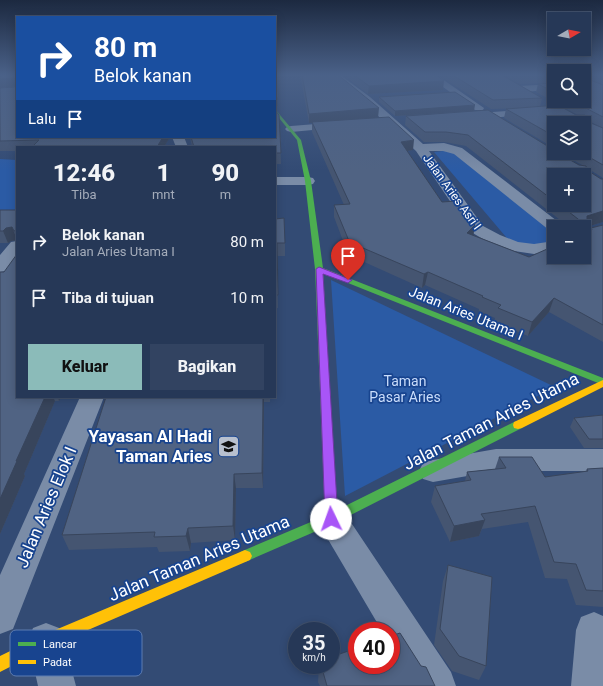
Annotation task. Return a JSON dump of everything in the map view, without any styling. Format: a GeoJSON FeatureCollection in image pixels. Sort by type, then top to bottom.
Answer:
{"type":"FeatureCollection","features":[{"type":"Feature","properties":{"kind":"street","name":"Jalan Aries Asri I"},"geometry":{"type":"LineString","coordinates":[[374,106],[420,148],[477,229],[488,237],[502,243],[529,249],[547,249]]}},
{"type":"Feature","properties":{"kind":"street"},"geometry":{"type":"LineString","coordinates":[[475,106],[506,126]]}},
{"type":"Feature","properties":{"kind":"street"},"geometry":{"type":"LineString","coordinates":[[276,111],[299,140],[308,181],[319,269],[331,519],[437,686]]}},
{"type":"Feature","properties":{"kind":"street"},"geometry":{"type":"LineString","coordinates":[[452,118],[542,111]]}},
{"type":"Feature","properties":{"kind":"street"},"geometry":{"type":"LineString","coordinates":[[377,123],[407,121]]}},
{"type":"Feature","properties":{"kind":"street"},"geometry":{"type":"LineString","coordinates":[[291,129],[354,125]]}},
{"type":"Feature","properties":{"kind":"street","name":"Jalan Aries Asri I"},"geometry":{"type":"LineString","coordinates":[[420,148],[444,147],[458,151],[547,221]]}},
{"type":"Feature","properties":{"kind":"street"},"geometry":{"type":"LineString","coordinates":[[276,181],[308,181]]}},
{"type":"Feature","properties":{"kind":"street"},"geometry":{"type":"LineString","coordinates":[[0,267],[16,247]]}},
{"type":"Feature","properties":{"kind":"street","name":"Jalan Aries Utama I"},"geometry":{"type":"LineString","coordinates":[[319,269],[603,383]]}},
{"type":"Feature","properties":{"kind":"street","name":"Jalan Taman Aries Utama"},"geometry":{"type":"LineString","coordinates":[[72,630],[331,519],[603,383]]}},
{"type":"Feature","properties":{"kind":"street","name":"Jalan Aries Elok I"},"geometry":{"type":"LineString","coordinates":[[0,616],[92,398]]}},
{"type":"Feature","properties":{"kind":"street"},"geometry":{"type":"LineString","coordinates":[[423,473],[496,460],[603,460]]}},
{"type":"Feature","properties":{"kind":"street"},"geometry":{"type":"LineString","coordinates":[[590,686],[594,630]]}},
{"type":"Feature","properties":{"kind":"street","name":"Jalan Taman Aries Utama"},"geometry":{"type":"LineString","coordinates":[[0,664],[10,659]]}},
{"type":"Feature","properties":{"kind":"street"},"geometry":{"type":"LineString","coordinates":[[55,676],[57,686]]}},
{"type":"Feature","properties":{"kind":"green space"},"geometry":{"type":"Polygon","coordinates":[[[452,150],[547,225],[547,247],[536,252],[511,243],[434,152],[452,150]]]}},
{"type":"Feature","properties":{"kind":"green space"},"geometry":{"type":"Polygon","coordinates":[[[0,159],[16,160],[16,210],[12,215],[0,215],[0,159]]]}},
{"type":"Feature","properties":{"kind":"green space","name":"Taman Pasar Aries"},"geometry":{"type":"Polygon","coordinates":[[[331,280],[555,387],[345,496],[331,280]]]}},
{"type":"Feature","properties":{"kind":"building"},"geometry":{"type":"Polygon","coordinates":[[[0,106],[16,106],[16,138],[162,138],[158,146],[33,146],[39,140],[0,141],[0,106]]]}},
{"type":"Feature","properties":{"kind":"building"},"geometry":{"type":"Polygon","coordinates":[[[308,106],[377,106],[379,108],[309,114],[308,106]]]}},
{"type":"Feature","properties":{"kind":"building"},"geometry":{"type":"Polygon","coordinates":[[[389,106],[461,106],[395,111],[389,106]]]}},
{"type":"Feature","properties":{"kind":"building"},"geometry":{"type":"Polygon","coordinates":[[[547,106],[547,108],[563,108],[576,115],[585,115],[547,116],[547,132],[506,109],[547,106]]]}},
{"type":"Feature","properties":{"kind":"building"},"geometry":{"type":"Polygon","coordinates":[[[591,106],[603,106],[603,117],[586,108],[591,108],[591,106]]]}},
{"type":"Feature","properties":{"kind":"building"},"geometry":{"type":"Polygon","coordinates":[[[488,110],[547,146],[547,160],[570,160],[579,165],[586,166],[586,168],[547,168],[547,196],[468,135],[446,132],[425,132],[406,116],[488,110]]]}},
{"type":"Feature","properties":{"kind":"building"},"geometry":{"type":"Polygon","coordinates":[[[276,111],[279,115],[281,153],[276,153],[276,146],[194,146],[191,138],[276,138],[276,111]]]}},
{"type":"Feature","properties":{"kind":"building"},"geometry":{"type":"Polygon","coordinates":[[[389,117],[414,140],[401,142],[442,202],[456,201],[475,225],[467,233],[529,257],[547,249],[547,264],[591,264],[591,228],[603,225],[603,325],[554,298],[532,322],[498,308],[501,305],[482,297],[483,296],[428,272],[424,274],[363,248],[358,249],[355,241],[349,241],[334,205],[350,204],[312,122],[389,117]]]}},
{"type":"Feature","properties":{"kind":"building"},"geometry":{"type":"Polygon","coordinates":[[[591,123],[603,128],[603,165],[591,158],[591,123]]]}},
{"type":"Feature","properties":{"kind":"building"},"geometry":{"type":"Polygon","coordinates":[[[591,173],[603,179],[603,211],[587,216],[587,220],[579,220],[569,212],[591,212],[591,173]]]}},
{"type":"Feature","properties":{"kind":"building"},"geometry":{"type":"Polygon","coordinates":[[[0,210],[16,210],[16,230],[14,231],[12,227],[0,231],[0,210]]]}},
{"type":"Feature","properties":{"kind":"building"},"geometry":{"type":"Polygon","coordinates":[[[284,218],[285,243],[277,243],[278,295],[276,295],[276,219],[284,218]]]}},
{"type":"Feature","properties":{"kind":"building"},"geometry":{"type":"Polygon","coordinates":[[[16,255],[16,398],[45,398],[0,499],[0,272],[4,272],[16,255]]]}},
{"type":"Feature","properties":{"kind":"building"},"geometry":{"type":"Polygon","coordinates":[[[106,398],[263,398],[262,473],[234,474],[233,526],[188,528],[186,536],[154,537],[155,532],[62,535],[106,398]]]}},
{"type":"Feature","properties":{"kind":"building"},"geometry":{"type":"Polygon","coordinates":[[[603,415],[603,439],[589,439],[574,418],[603,415]]]}},
{"type":"Feature","properties":{"kind":"building"},"geometry":{"type":"Polygon","coordinates":[[[499,457],[532,457],[545,477],[588,471],[587,469],[603,468],[603,591],[586,590],[576,564],[554,562],[535,506],[481,514],[485,520],[454,526],[435,486],[471,480],[467,472],[506,468],[499,457]]]}},
{"type":"Feature","properties":{"kind":"building"},"geometry":{"type":"Polygon","coordinates":[[[448,565],[492,577],[486,666],[459,656],[440,629],[448,565]]]}},
{"type":"Feature","properties":{"kind":"building"},"geometry":{"type":"Polygon","coordinates":[[[400,633],[421,666],[426,667],[435,686],[327,686],[324,674],[340,674],[340,654],[348,651],[348,674],[400,674],[400,633]]]}},
{"type":"Feature","properties":{"kind":"traffic: fast"},"geometry":{"type":"LineString","coordinates":[[276,111],[299,140],[308,181],[319,269],[331,519]]}},
{"type":"Feature","properties":{"kind":"traffic: fast"},"geometry":{"type":"LineString","coordinates":[[319,269],[603,382]]}},
{"type":"Feature","properties":{"kind":"traffic: fast"},"geometry":{"type":"LineString","coordinates":[[245,556],[331,519],[518,425]]}},
{"type":"Feature","properties":{"kind":"traffic: slow"},"geometry":{"type":"LineString","coordinates":[[518,425],[603,383]]}},
{"type":"Feature","properties":{"kind":"traffic: slow"},"geometry":{"type":"LineString","coordinates":[[72,630],[245,556]]}},
{"type":"Feature","properties":{"kind":"traffic: slow"},"geometry":{"type":"LineString","coordinates":[[0,664],[10,659]]}},
{"type":"Feature","properties":{"kind":"place","name":"Yayasan Al Hadi Taman Aries"},"geometry":{"type":"Point","coordinates":[228,446]}},
{"type":"Feature","properties":{"kind":"route"},"geometry":{"type":"LineString","coordinates":[[331,519],[319,269],[348,280]]}}]}
